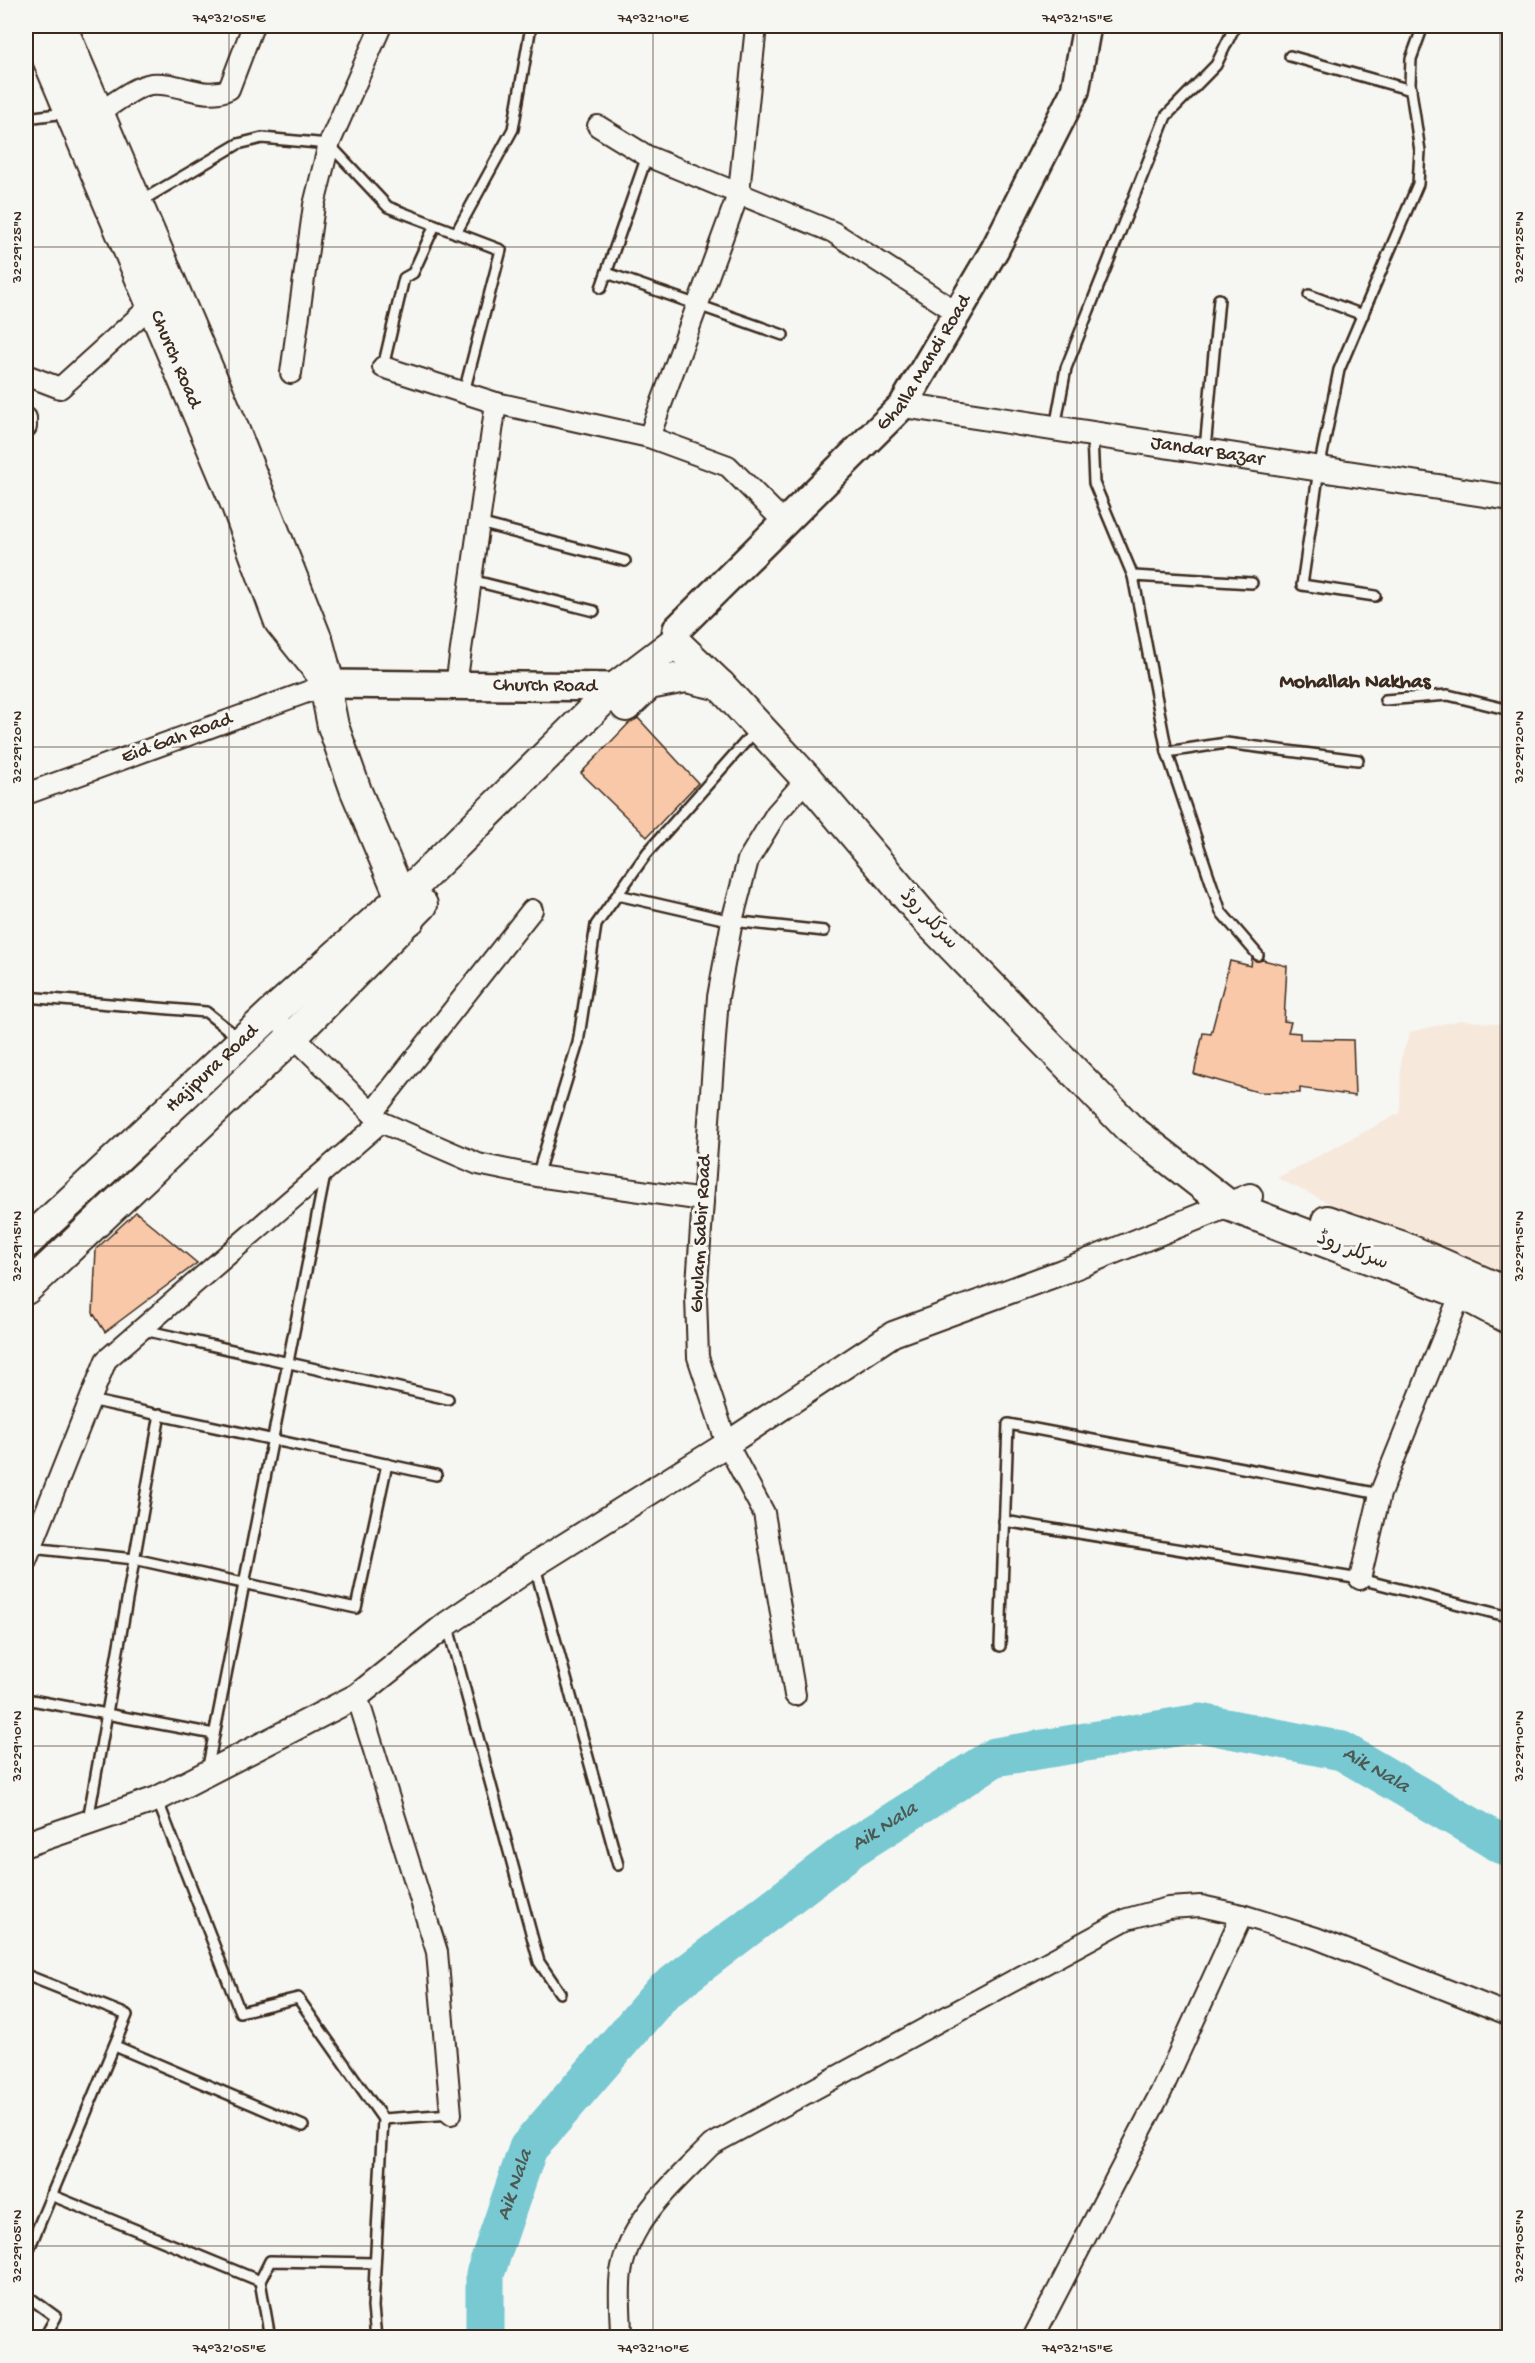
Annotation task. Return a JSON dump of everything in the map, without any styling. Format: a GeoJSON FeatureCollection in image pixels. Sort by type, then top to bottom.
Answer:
{"type":"FeatureCollection","features":[{"type":"Feature","properties":{"kind":"main road","name":"Church Road"},"geometry":{"type":"LineString","coordinates":[[34,26],[137,203],[231,423],[318,643],[329,684],[327,696],[333,726],[356,791],[406,908]]}},
{"type":"Feature","properties":{"kind":"main road","name":"Church Road"},"geometry":{"type":"LineString","coordinates":[[61,26],[85,112],[153,304],[237,506],[280,622],[329,684]]}},
{"type":"Feature","properties":{"kind":"main road","name":"Ghalla Mandi Road"},"geometry":{"type":"LineString","coordinates":[[675,642],[677,629],[783,521],[903,405],[995,249],[1075,91],[1087,26]]}},
{"type":"Feature","properties":{"kind":"main road","name":"سرکلر روڈ"},"geometry":{"type":"LineString","coordinates":[[675,642],[720,685],[807,779],[926,919],[1129,1128],[1198,1180],[1239,1201],[1404,1247],[1465,1284],[1509,1319]]}},
{"type":"Feature","properties":{"kind":"main road"},"geometry":{"type":"LineString","coordinates":[[26,1289],[293,1035],[406,908],[616,687],[675,642]]}},
{"type":"Feature","properties":{"kind":"main road"},"geometry":{"type":"LineString","coordinates":[[406,908],[649,684],[686,677],[720,685]]}},
{"type":"Feature","properties":{"kind":"main road","name":"Church Road"},"geometry":{"type":"LineString","coordinates":[[329,684],[616,687]]}},
{"type":"Feature","properties":{"kind":"main road","name":"Hajipura Road"},"geometry":{"type":"LineString","coordinates":[[26,1243],[271,1014],[406,908]]}},
{"type":"Feature","properties":{"kind":"main road","name":"سرکلر روڈ"},"geometry":{"type":"LineString","coordinates":[[1465,1284],[1509,1294]]}},
{"type":"Feature","properties":{"kind":"street"},"geometry":{"type":"LineString","coordinates":[[85,112],[150,84],[165,83],[207,93],[219,93],[229,89],[253,26]]}},
{"type":"Feature","properties":{"kind":"street"},"geometry":{"type":"LineString","coordinates":[[291,373],[314,205],[329,144],[381,26]]}},
{"type":"Feature","properties":{"kind":"street"},"geometry":{"type":"LineString","coordinates":[[649,437],[739,192],[756,26]]}},
{"type":"Feature","properties":{"kind":"street"},"geometry":{"type":"LineString","coordinates":[[598,126],[647,156],[833,232],[958,313]]}},
{"type":"Feature","properties":{"kind":"street"},"geometry":{"type":"LineString","coordinates":[[26,375],[60,388],[153,304]]}},
{"type":"Feature","properties":{"kind":"street"},"geometry":{"type":"LineString","coordinates":[[383,367],[496,403],[649,437],[728,465],[783,521]]}},
{"type":"Feature","properties":{"kind":"street"},"geometry":{"type":"LineString","coordinates":[[456,685],[496,403]]}},
{"type":"Feature","properties":{"kind":"street","name":"Jandar Bazar"},"geometry":{"type":"LineString","coordinates":[[903,405],[1509,498]]}},
{"type":"Feature","properties":{"kind":"street"},"geometry":{"type":"LineString","coordinates":[[26,418],[26,428]]}},
{"type":"Feature","properties":{"kind":"street","name":"Eid Gah Road"},"geometry":{"type":"LineString","coordinates":[[26,794],[329,684]]}},
{"type":"Feature","properties":{"kind":"street","name":"Ghulam Sabir Road"},"geometry":{"type":"LineString","coordinates":[[795,1695],[764,1513],[727,1444],[698,1357],[696,1297],[718,997],[732,921],[748,860],[776,814],[807,779]]}},
{"type":"Feature","properties":{"kind":"street"},"geometry":{"type":"LineString","coordinates":[[27,1552],[106,1360],[326,1170],[376,1118],[532,910]]}},
{"type":"Feature","properties":{"kind":"street"},"geometry":{"type":"LineString","coordinates":[[271,1014],[376,1118],[477,1164],[537,1176],[703,1200]]}},
{"type":"Feature","properties":{"kind":"street"},"geometry":{"type":"LineString","coordinates":[[26,1844],[157,1800],[207,1771],[357,1696],[447,1624],[534,1565],[727,1444],[893,1334],[1062,1272],[1239,1201]]}},
{"type":"Feature","properties":{"kind":"street"},"geometry":{"type":"LineString","coordinates":[[1360,1579],[1380,1494],[1465,1284]]}},
{"type":"Feature","properties":{"kind":"street"},"geometry":{"type":"LineString","coordinates":[[357,1696],[437,1952],[451,2114]]}},
{"type":"Feature","properties":{"kind":"street"},"geometry":{"type":"LineString","coordinates":[[621,2337],[621,2273],[630,2238],[657,2200],[711,2145],[1126,1919],[1168,1908],[1201,1906],[1242,1915],[1316,1938],[1509,2015]]}},
{"type":"Feature","properties":{"kind":"street"},"geometry":{"type":"LineString","coordinates":[[1034,2337],[1161,2092],[1242,1915]]}},
{"type":"Feature","properties":{"kind":"lane"},"geometry":{"type":"LineString","coordinates":[[456,233],[513,129],[531,26]]}},
{"type":"Feature","properties":{"kind":"lane"},"geometry":{"type":"LineString","coordinates":[[1055,428],[1066,368],[1166,116],[1216,65],[1235,26]]}},
{"type":"Feature","properties":{"kind":"lane"},"geometry":{"type":"LineString","coordinates":[[1375,596],[1302,585],[1319,469],[1339,370],[1418,184],[1420,151],[1411,90],[1411,58],[1423,26]]}},
{"type":"Feature","properties":{"kind":"lane"},"geometry":{"type":"LineString","coordinates":[[1290,56],[1411,90]]}},
{"type":"Feature","properties":{"kind":"lane"},"geometry":{"type":"LineString","coordinates":[[26,118],[85,112]]}},
{"type":"Feature","properties":{"kind":"lane"},"geometry":{"type":"LineString","coordinates":[[137,203],[238,144],[262,138],[329,144],[388,207],[501,250],[464,392]]}},
{"type":"Feature","properties":{"kind":"lane"},"geometry":{"type":"LineString","coordinates":[[601,288],[647,156]]}},
{"type":"Feature","properties":{"kind":"lane"},"geometry":{"type":"LineString","coordinates":[[383,367],[404,278],[412,273],[435,225]]}},
{"type":"Feature","properties":{"kind":"lane"},"geometry":{"type":"LineString","coordinates":[[607,273],[783,335]]}},
{"type":"Feature","properties":{"kind":"lane"},"geometry":{"type":"LineString","coordinates":[[1309,295],[1363,315]]}},
{"type":"Feature","properties":{"kind":"lane"},"geometry":{"type":"LineString","coordinates":[[1204,451],[1219,299]]}},
{"type":"Feature","properties":{"kind":"lane"},"geometry":{"type":"LineString","coordinates":[[1092,434],[1094,483],[1133,576],[1167,752],[1221,912],[1258,955]]}},
{"type":"Feature","properties":{"kind":"lane"},"geometry":{"type":"LineString","coordinates":[[479,523],[625,561]]}},
{"type":"Feature","properties":{"kind":"lane"},"geometry":{"type":"LineString","coordinates":[[1133,576],[1252,583]]}},
{"type":"Feature","properties":{"kind":"lane"},"geometry":{"type":"LineString","coordinates":[[471,580],[594,611]]}},
{"type":"Feature","properties":{"kind":"lane"},"geometry":{"type":"LineString","coordinates":[[1385,700],[1448,695],[1509,710]]}},
{"type":"Feature","properties":{"kind":"lane"},"geometry":{"type":"LineString","coordinates":[[537,1176],[578,1043],[596,925],[647,854],[758,727]]}},
{"type":"Feature","properties":{"kind":"lane"},"geometry":{"type":"LineString","coordinates":[[1167,752],[1226,743],[1358,760]]}},
{"type":"Feature","properties":{"kind":"lane"},"geometry":{"type":"LineString","coordinates":[[618,895],[732,921],[824,931]]}},
{"type":"Feature","properties":{"kind":"lane"},"geometry":{"type":"LineString","coordinates":[[26,997],[206,1012],[242,1041]]}},
{"type":"Feature","properties":{"kind":"lane"},"geometry":{"type":"LineString","coordinates":[[207,1771],[326,1170]]}},
{"type":"Feature","properties":{"kind":"lane"},"geometry":{"type":"LineString","coordinates":[[141,1329],[448,1399]]}},
{"type":"Feature","properties":{"kind":"lane"},"geometry":{"type":"LineString","coordinates":[[90,1400],[436,1474]]}},
{"type":"Feature","properties":{"kind":"lane"},"geometry":{"type":"LineString","coordinates":[[88,1822],[160,1414]]}},
{"type":"Feature","properties":{"kind":"lane"},"geometry":{"type":"LineString","coordinates":[[1000,1646],[1008,1424],[1380,1494]]}},
{"type":"Feature","properties":{"kind":"lane"},"geometry":{"type":"LineString","coordinates":[[27,1552],[134,1559],[356,1608],[387,1464]]}},
{"type":"Feature","properties":{"kind":"lane"},"geometry":{"type":"LineString","coordinates":[[1004,1521],[1360,1579],[1509,1617]]}},
{"type":"Feature","properties":{"kind":"lane"},"geometry":{"type":"LineString","coordinates":[[534,1565],[618,1865]]}},
{"type":"Feature","properties":{"kind":"lane"},"geometry":{"type":"LineString","coordinates":[[447,1624],[539,1962],[560,1994]]}},
{"type":"Feature","properties":{"kind":"lane"},"geometry":{"type":"LineString","coordinates":[[26,1699],[214,1734]]}},
{"type":"Feature","properties":{"kind":"lane"},"geometry":{"type":"LineString","coordinates":[[157,1800],[240,2012],[298,1998],[383,2119],[373,2307],[376,2337]]}},
{"type":"Feature","properties":{"kind":"lane"},"geometry":{"type":"LineString","coordinates":[[26,1975],[127,2015],[26,2256]]}},
{"type":"Feature","properties":{"kind":"lane"},"geometry":{"type":"LineString","coordinates":[[115,2046],[303,2126]]}},
{"type":"Feature","properties":{"kind":"lane"},"geometry":{"type":"LineString","coordinates":[[383,2119],[451,2114]]}},
{"type":"Feature","properties":{"kind":"lane"},"geometry":{"type":"LineString","coordinates":[[51,2195],[260,2281]]}},
{"type":"Feature","properties":{"kind":"lane"},"geometry":{"type":"LineString","coordinates":[[270,2337],[260,2281],[270,2261],[375,2263]]}},
{"type":"Feature","properties":{"kind":"lane"},"geometry":{"type":"LineString","coordinates":[[26,2295],[56,2317],[44,2337]]}},
{"type":"Feature","properties":{"kind":"shaded area"},"geometry":{"type":"Polygon","coordinates":[[[1460,1020],[1509,1025],[1509,1290],[1277,1178],[1400,1113],[1401,1059],[1410,1032],[1460,1020]]]}},
{"type":"Feature","properties":{"kind":"building"},"geometry":{"type":"Polygon","coordinates":[[[638,718],[698,783],[647,837],[581,773],[629,723],[638,718]]]}},
{"type":"Feature","properties":{"kind":"building"},"geometry":{"type":"Polygon","coordinates":[[[1252,958],[1256,961],[1263,960],[1287,966],[1284,1021],[1291,1022],[1288,1032],[1300,1033],[1300,1039],[1353,1040],[1355,1096],[1300,1088],[1300,1093],[1258,1092],[1194,1074],[1203,1033],[1211,1034],[1230,961],[1251,966],[1252,958]]]}},
{"type":"Feature","properties":{"kind":"building"},"geometry":{"type":"Polygon","coordinates":[[[136,1212],[197,1263],[105,1332],[93,1313],[96,1249],[136,1212]]]}},
{"type":"Feature","properties":{"kind":"waterway","name":"Aik Nala"},"geometry":{"type":"LineString","coordinates":[[485,2338],[485,2274],[528,2148],[662,1993],[852,1848],[995,1757],[1200,1723],[1342,1751],[1510,1849]]}},
{"type":"Feature","properties":{"kind":"district","name":"Mohallah Nakhas"},"geometry":{"type":"Point","coordinates":[1355,683]}}]}
